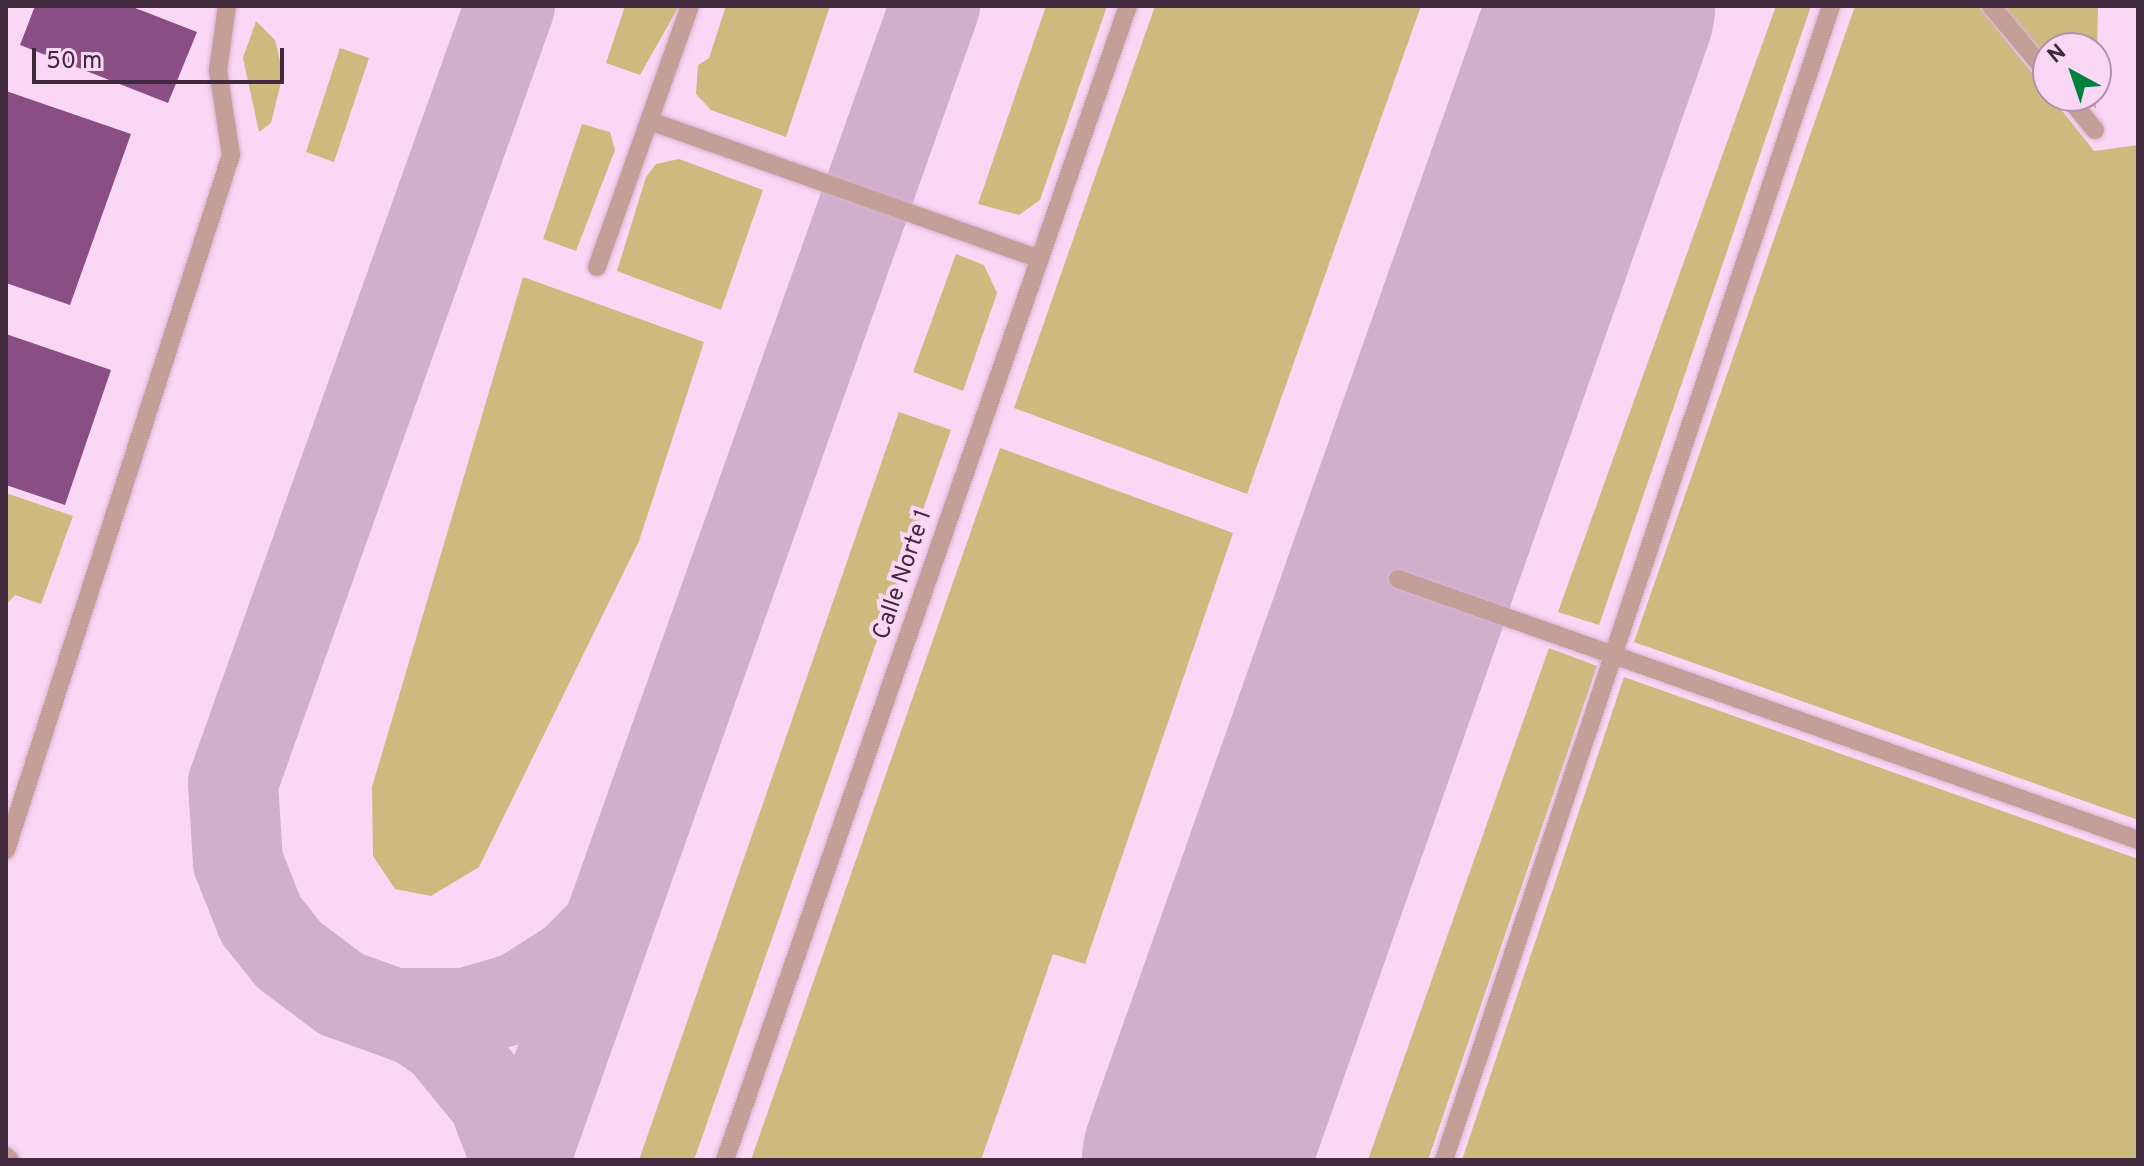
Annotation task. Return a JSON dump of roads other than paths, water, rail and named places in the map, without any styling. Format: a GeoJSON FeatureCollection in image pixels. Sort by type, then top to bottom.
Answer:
{"type":"FeatureCollection","features":[{"type":"Feature","properties":{"kind":"lane"},"geometry":{"type":"LineString","coordinates":[[6,850],[231,155],[218,70],[227,6]]}},
{"type":"Feature","properties":{"kind":"lane"},"geometry":{"type":"LineString","coordinates":[[597,267],[690,6]]}},
{"type":"Feature","properties":{"kind":"lane","name":"Calle Norte 1"},"geometry":{"type":"LineString","coordinates":[[725,1160],[1128,6]]}},
{"type":"Feature","properties":{"kind":"lane"},"geometry":{"type":"LineString","coordinates":[[1444,1160],[1831,6]]}},
{"type":"Feature","properties":{"kind":"lane"},"geometry":{"type":"LineString","coordinates":[[1991,6],[2032,55]]}},
{"type":"Feature","properties":{"kind":"lane"},"geometry":{"type":"LineString","coordinates":[[2080,112],[2095,130]]}},
{"type":"Feature","properties":{"kind":"lane"},"geometry":{"type":"LineString","coordinates":[[650,121],[1039,259]]}},
{"type":"Feature","properties":{"kind":"lane"},"geometry":{"type":"LineString","coordinates":[[1398,579],[1615,652],[2138,840]]}}]}
